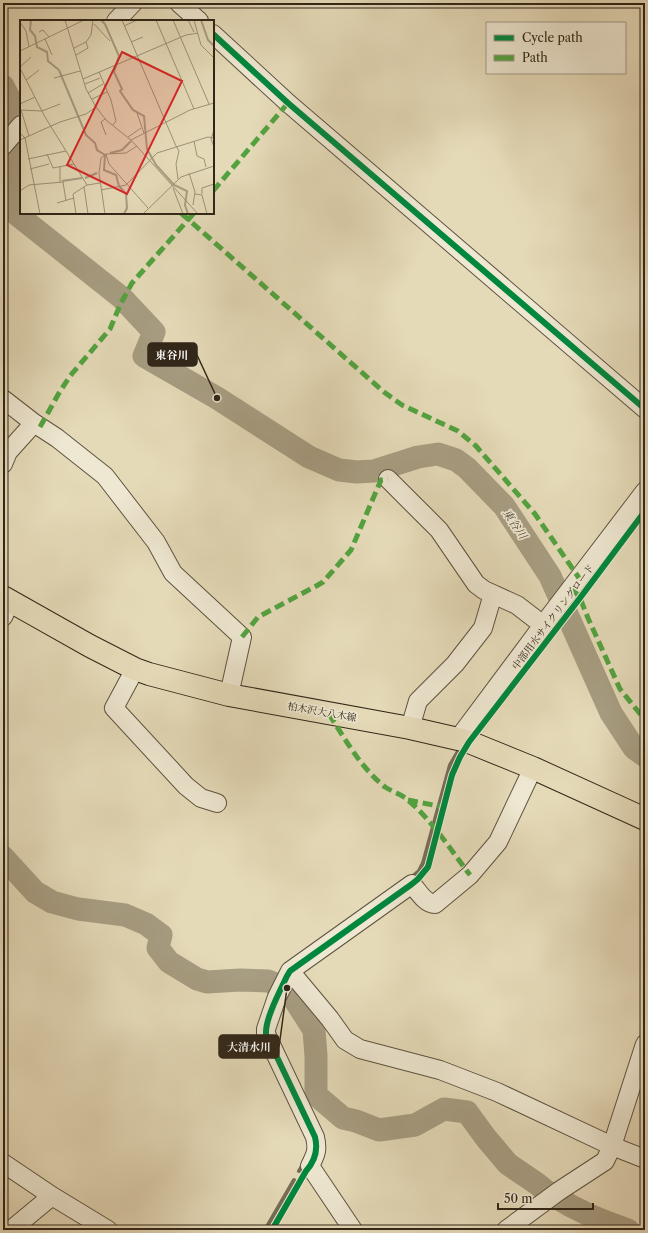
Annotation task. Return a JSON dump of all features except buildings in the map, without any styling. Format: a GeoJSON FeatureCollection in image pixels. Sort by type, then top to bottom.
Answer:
{"type":"FeatureCollection","features":[{"type":"Feature","properties":{"kind":"main road","name":"柏木沢大八木線"},"geometry":{"type":"LineString","coordinates":[[5,605],[135,669],[229,695],[410,728],[470,742],[533,768],[645,819]]}},
{"type":"Feature","properties":{"kind":"street"},"geometry":{"type":"LineString","coordinates":[[117,20],[133,3]]}},
{"type":"Feature","properties":{"kind":"street"},"geometry":{"type":"LineString","coordinates":[[179,3],[198,20]]}},
{"type":"Feature","properties":{"kind":"street"},"geometry":{"type":"LineString","coordinates":[[214,35],[288,103],[645,409]]}},
{"type":"Feature","properties":{"kind":"street"},"geometry":{"type":"LineString","coordinates":[[3,399],[34,423],[57,438],[105,476],[156,542],[173,573],[242,637],[229,695]]}},
{"type":"Feature","properties":{"kind":"street"},"geometry":{"type":"LineString","coordinates":[[3,464],[8,452],[34,423]]}},
{"type":"Feature","properties":{"kind":"street"},"geometry":{"type":"LineString","coordinates":[[388,479],[439,530],[476,584],[484,590],[517,605],[545,622]]}},
{"type":"Feature","properties":{"kind":"street"},"geometry":{"type":"LineString","coordinates":[[458,739],[645,491]]}},
{"type":"Feature","properties":{"kind":"street"},"geometry":{"type":"LineString","coordinates":[[410,728],[418,701],[455,664],[483,628],[492,594]]}},
{"type":"Feature","properties":{"kind":"street"},"geometry":{"type":"LineString","coordinates":[[135,669],[114,708],[186,786],[201,798],[217,803]]}},
{"type":"Feature","properties":{"kind":"street"},"geometry":{"type":"LineString","coordinates":[[353,1230],[310,1166],[317,1152],[315,1136],[266,1034],[266,1028],[277,997],[288,974],[412,884],[427,902],[431,904],[438,903],[470,875],[498,842],[533,768]]}},
{"type":"Feature","properties":{"kind":"street"},"geometry":{"type":"LineString","coordinates":[[288,974],[330,1019],[345,1040],[360,1049],[440,1070],[497,1092],[612,1146],[645,1159]]}},
{"type":"Feature","properties":{"kind":"street"},"geometry":{"type":"LineString","coordinates":[[506,1230],[559,1191],[605,1161],[612,1146],[645,1044]]}},
{"type":"Feature","properties":{"kind":"street"},"geometry":{"type":"LineString","coordinates":[[3,1163],[52,1196],[108,1230]]}},
{"type":"Feature","properties":{"kind":"street"},"geometry":{"type":"LineString","coordinates":[[11,1230],[52,1196]]}},
{"type":"Feature","properties":{"kind":"waterway","name":"東谷川"},"geometry":{"type":"LineString","coordinates":[[3,86],[9,98],[15,213],[122,298],[154,332],[144,356],[217,398],[309,457],[339,470],[357,472],[374,471],[418,457],[438,454],[456,460],[467,468],[504,506],[550,576],[611,713],[634,748],[645,756]]}},
{"type":"Feature","properties":{"kind":"waterway"},"geometry":{"type":"LineString","coordinates":[[411,878],[419,871],[423,863],[450,765],[460,748]]}},
{"type":"Feature","properties":{"kind":"waterway"},"geometry":{"type":"LineString","coordinates":[[3,857],[35,892],[52,902],[78,909],[125,915],[146,924],[161,935],[158,948],[169,962],[197,979],[207,982],[240,980],[268,981],[287,988],[314,1030],[316,1095],[343,1118],[356,1121],[379,1130],[415,1125],[444,1109],[467,1112],[508,1164],[551,1195],[572,1207],[628,1230]]}},
{"type":"Feature","properties":{"kind":"waterway"},"geometry":{"type":"LineString","coordinates":[[299,1171],[304,1163]]}},
{"type":"Feature","properties":{"kind":"waterway"},"geometry":{"type":"LineString","coordinates":[[265,1230],[294,1180]]}},
{"type":"Feature","properties":{"kind":"marked path"},"geometry":{"type":"LineString","coordinates":[[214,190],[288,103]]}},
{"type":"Feature","properties":{"kind":"marked path"},"geometry":{"type":"LineString","coordinates":[[182,214],[384,392],[402,405],[458,431],[476,446],[535,514],[579,578]]}},
{"type":"Feature","properties":{"kind":"marked path"},"geometry":{"type":"LineString","coordinates":[[40,427],[70,376],[110,329],[121,303],[132,283],[193,214]]}},
{"type":"Feature","properties":{"kind":"marked path"},"geometry":{"type":"LineString","coordinates":[[242,637],[258,617],[323,582],[351,550],[381,480],[388,479]]}},
{"type":"Feature","properties":{"kind":"marked path"},"geometry":{"type":"LineString","coordinates":[[572,588],[580,598],[620,689],[645,720]]}},
{"type":"Feature","properties":{"kind":"marked path"},"geometry":{"type":"LineString","coordinates":[[329,714],[354,753],[368,771],[385,787],[404,797],[418,809],[441,836],[470,875]]}},
{"type":"Feature","properties":{"kind":"marked path"},"geometry":{"type":"LineString","coordinates":[[408,800],[443,807]]}},
{"type":"Feature","properties":{"kind":"cycle path"},"geometry":{"type":"LineString","coordinates":[[214,35],[288,103],[645,409]]}},
{"type":"Feature","properties":{"kind":"cycle path","name":"中部用水サイクリングロード"},"geometry":{"type":"LineString","coordinates":[[272,1230],[312,1163],[316,1146],[315,1137],[266,1034],[270,1013],[287,976],[290,971],[412,884],[428,867],[452,775],[469,742],[645,511]]}},
{"type":"Feature","properties":{"kind":"place","name":"東谷川"},"geometry":{"type":"Point","coordinates":[217,398]}},
{"type":"Feature","properties":{"kind":"place","name":"大清水川"},"geometry":{"type":"Point","coordinates":[287,988]}}]}
